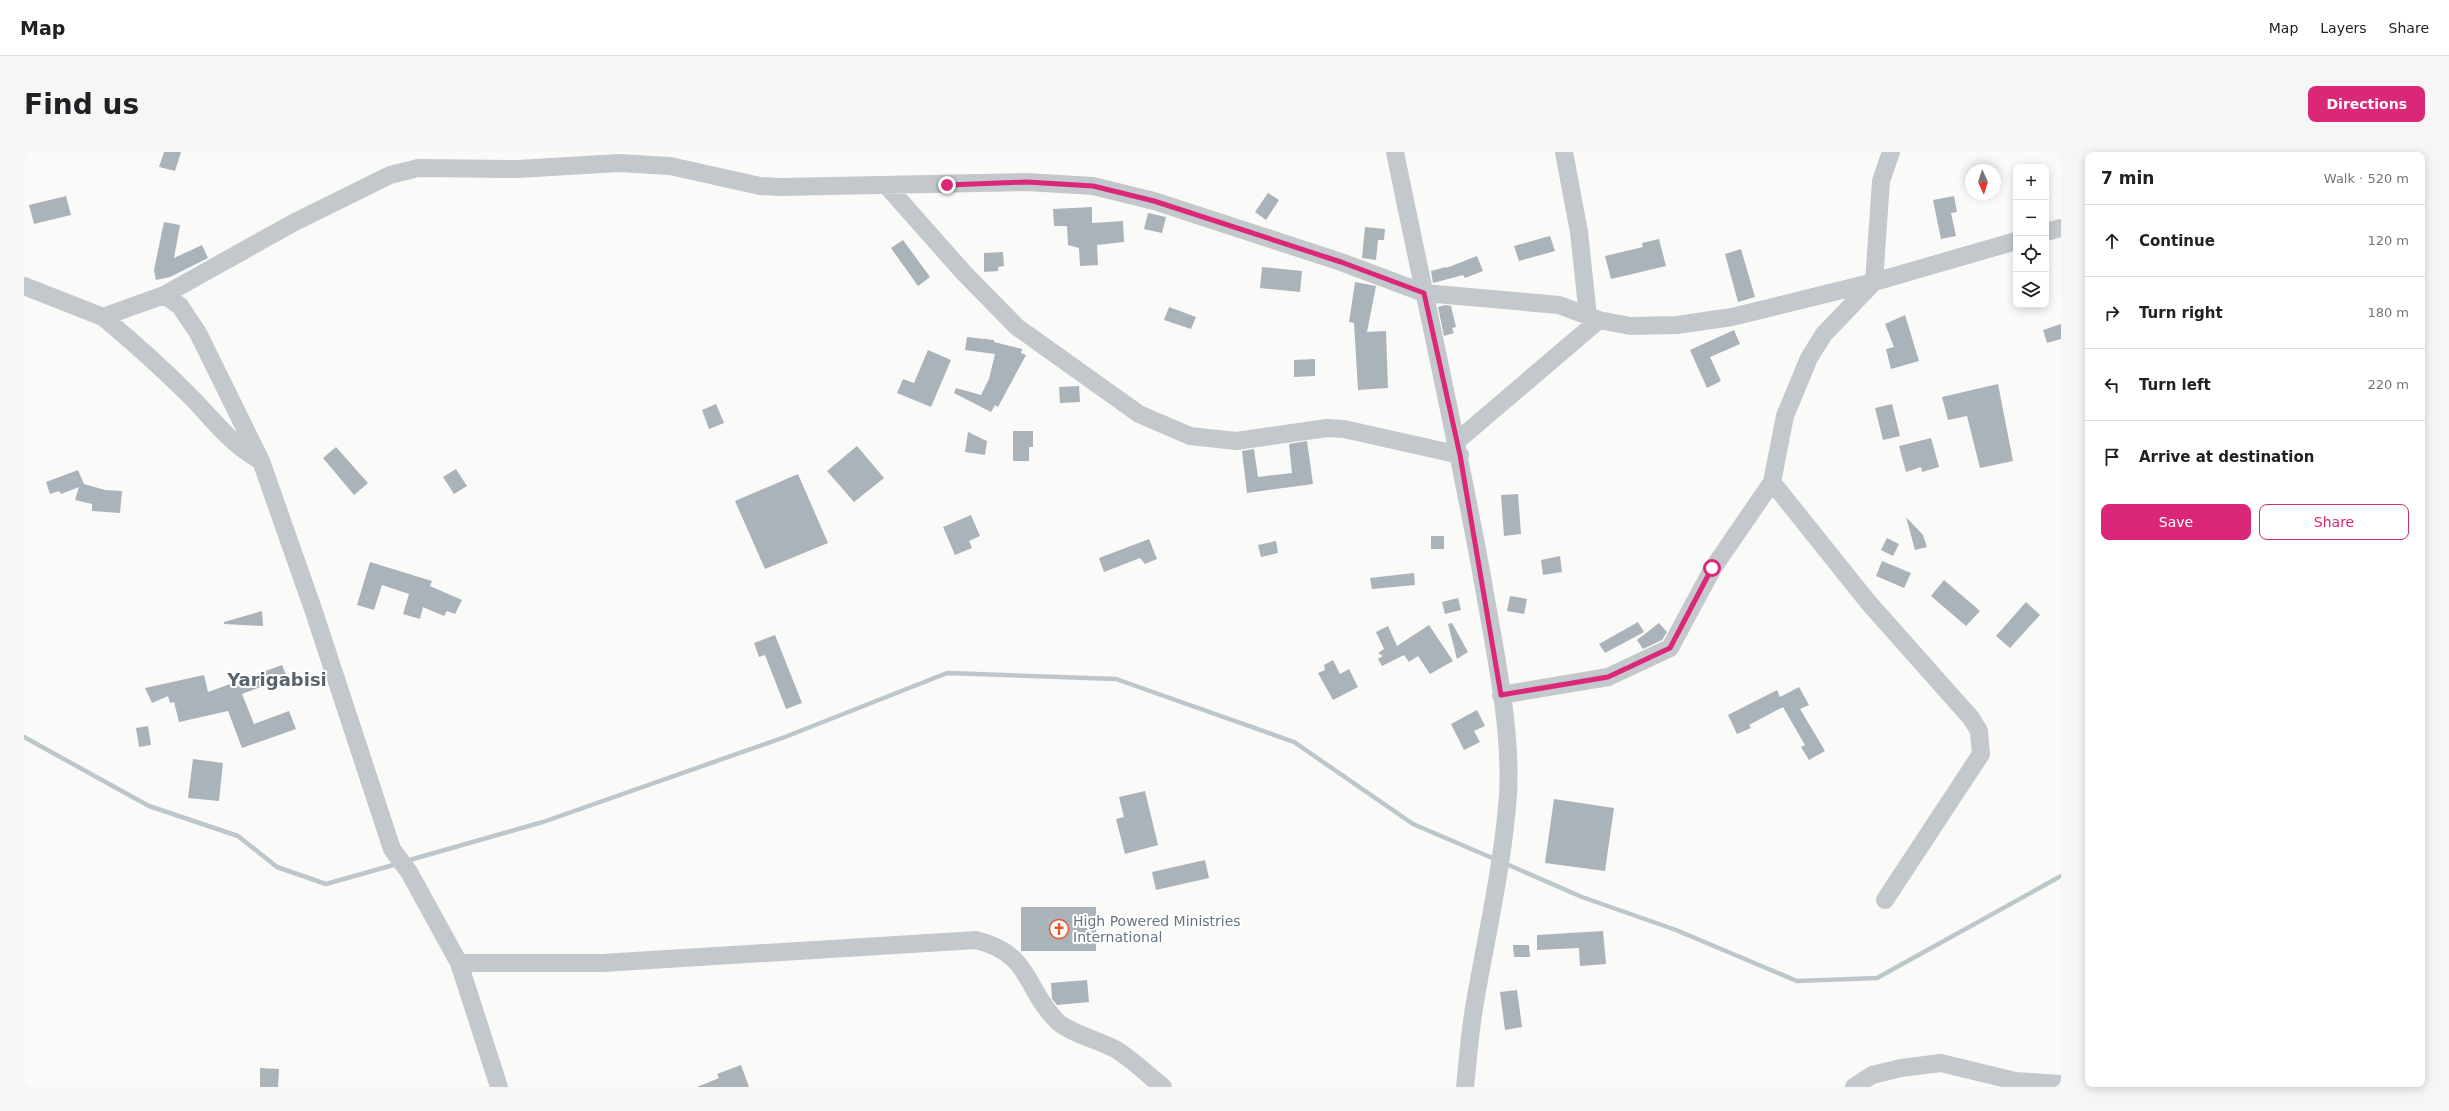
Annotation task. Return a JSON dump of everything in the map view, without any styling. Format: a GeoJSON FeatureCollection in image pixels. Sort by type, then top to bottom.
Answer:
{"type":"FeatureCollection","features":[{"type":"Feature","properties":{"kind":"street"},"geometry":{"type":"LineString","coordinates":[[1395,152],[1424,293],[1459,448],[1501,695],[1505,732],[1508,794],[1494,897],[1475,1004],[1464,1087]]}},
{"type":"Feature","properties":{"kind":"street"},"geometry":{"type":"LineString","coordinates":[[1564,152],[1594,318]]}},
{"type":"Feature","properties":{"kind":"street"},"geometry":{"type":"LineString","coordinates":[[1501,695],[1608,677],[1670,648],[1712,568],[1772,482],[1785,416],[1809,358],[1824,334],[1874,282],[1880,194],[1885,167],[1891,152]]}},
{"type":"Feature","properties":{"kind":"street"},"geometry":{"type":"LineString","coordinates":[[103,317],[164,295],[293,223],[390,175],[418,168],[518,169],[619,163],[670,166],[760,186],[1027,182],[1093,186],[1154,201],[1341,262],[1424,293],[1560,305],[1594,318],[1630,326],[1677,325],[1732,317],[1874,282],[2013,242]]}},
{"type":"Feature","properties":{"kind":"street"},"geometry":{"type":"LineString","coordinates":[[886,185],[964,273],[1017,327],[1139,414],[1190,436],[1236,441],[1327,428],[1344,429],[1459,448]]}},
{"type":"Feature","properties":{"kind":"street"},"geometry":{"type":"LineString","coordinates":[[2049,231],[2061,228]]}},
{"type":"Feature","properties":{"kind":"street"},"geometry":{"type":"LineString","coordinates":[[24,286],[103,317],[132,341],[191,397],[241,450],[260,461]]}},
{"type":"Feature","properties":{"kind":"street"},"geometry":{"type":"LineString","coordinates":[[164,295],[180,306],[198,333],[260,461],[313,609],[392,849],[409,872],[459,963],[499,1087]]}},
{"type":"Feature","properties":{"kind":"street"},"geometry":{"type":"LineString","coordinates":[[1459,448],[1594,318]]}},
{"type":"Feature","properties":{"kind":"street"},"geometry":{"type":"LineString","coordinates":[[1772,482],[1868,602],[1970,718],[1979,731],[1981,754],[1885,900]]}},
{"type":"Feature","properties":{"kind":"street"},"geometry":{"type":"LineString","coordinates":[[459,963],[602,963],[976,940],[994,944],[1012,957],[1029,977],[1045,1006],[1058,1023],[1116,1049],[1163,1087]]}},
{"type":"Feature","properties":{"kind":"street"},"geometry":{"type":"LineString","coordinates":[[1854,1087],[1872,1075],[1901,1068],[1942,1063],[2015,1081],[2061,1084]]}},
{"type":"Feature","properties":{"kind":"building"},"geometry":{"type":"Polygon","coordinates":[[[164,152],[181,152],[175,171],[159,167],[164,152]]]}},
{"type":"Feature","properties":{"kind":"building"},"geometry":{"type":"Polygon","coordinates":[[[1268,193],[1279,200],[1266,220],[1255,212],[1268,193]]]}},
{"type":"Feature","properties":{"kind":"building"},"geometry":{"type":"Polygon","coordinates":[[[66,196],[71,215],[34,224],[29,205],[66,196]]]}},
{"type":"Feature","properties":{"kind":"building"},"geometry":{"type":"Polygon","coordinates":[[[1954,196],[1957,212],[1951,213],[1956,236],[1941,239],[1933,200],[1954,196]]]}},
{"type":"Feature","properties":{"kind":"building"},"geometry":{"type":"Polygon","coordinates":[[[1092,207],[1092,223],[1123,221],[1124,242],[1097,245],[1098,265],[1080,266],[1079,248],[1068,245],[1067,226],[1054,226],[1053,209],[1092,207]]]}},
{"type":"Feature","properties":{"kind":"building"},"geometry":{"type":"Polygon","coordinates":[[[1148,213],[1166,217],[1162,233],[1144,229],[1148,213]]]}},
{"type":"Feature","properties":{"kind":"building"},"geometry":{"type":"Polygon","coordinates":[[[164,222],[180,225],[174,258],[202,245],[208,258],[170,277],[156,280],[154,270],[164,222]]]}},
{"type":"Feature","properties":{"kind":"building"},"geometry":{"type":"Polygon","coordinates":[[[1365,227],[1385,229],[1384,240],[1378,240],[1376,260],[1362,258],[1365,227]]]}},
{"type":"Feature","properties":{"kind":"building"},"geometry":{"type":"Polygon","coordinates":[[[1550,236],[1555,251],[1519,261],[1514,246],[1550,236]]]}},
{"type":"Feature","properties":{"kind":"building"},"geometry":{"type":"Polygon","coordinates":[[[1659,239],[1666,266],[1611,279],[1605,256],[1643,247],[1642,243],[1659,239]]]}},
{"type":"Feature","properties":{"kind":"building"},"geometry":{"type":"Polygon","coordinates":[[[903,240],[930,277],[918,286],[891,248],[903,240]]]}},
{"type":"Feature","properties":{"kind":"building"},"geometry":{"type":"Polygon","coordinates":[[[1741,249],[1755,297],[1738,302],[1725,254],[1741,249]]]}},
{"type":"Feature","properties":{"kind":"building"},"geometry":{"type":"Polygon","coordinates":[[[1003,252],[1004,266],[998,267],[998,271],[984,272],[984,253],[1003,252]]]}},
{"type":"Feature","properties":{"kind":"building"},"geometry":{"type":"Polygon","coordinates":[[[1477,256],[1483,271],[1465,278],[1463,275],[1433,283],[1431,271],[1446,268],[1477,256]]]}},
{"type":"Feature","properties":{"kind":"building"},"geometry":{"type":"Polygon","coordinates":[[[1262,267],[1302,271],[1300,292],[1260,288],[1262,267]]]}},
{"type":"Feature","properties":{"kind":"building"},"geometry":{"type":"Polygon","coordinates":[[[1355,282],[1376,286],[1367,332],[1386,331],[1388,388],[1358,390],[1354,323],[1349,322],[1355,282]]]}},
{"type":"Feature","properties":{"kind":"building"},"geometry":{"type":"Polygon","coordinates":[[[1445,305],[1451,306],[1456,327],[1452,328],[1454,333],[1444,336],[1438,307],[1445,305]]]}},
{"type":"Feature","properties":{"kind":"building"},"geometry":{"type":"Polygon","coordinates":[[[1169,307],[1196,317],[1191,329],[1164,320],[1169,307]]]}},
{"type":"Feature","properties":{"kind":"building"},"geometry":{"type":"Polygon","coordinates":[[[1905,315],[1919,361],[1891,369],[1886,349],[1894,347],[1885,324],[1905,315]]]}},
{"type":"Feature","properties":{"kind":"building"},"geometry":{"type":"Polygon","coordinates":[[[2061,324],[2061,339],[2047,343],[2043,330],[2061,324]]]}},
{"type":"Feature","properties":{"kind":"building"},"geometry":{"type":"Polygon","coordinates":[[[1734,330],[1740,344],[1710,357],[1721,381],[1707,388],[1690,350],[1734,330]]]}},
{"type":"Feature","properties":{"kind":"building"},"geometry":{"type":"Polygon","coordinates":[[[967,337],[994,340],[994,342],[1022,349],[1021,353],[1026,355],[998,407],[995,405],[991,412],[954,393],[956,388],[981,395],[989,379],[995,354],[965,350],[967,337]]]}},
{"type":"Feature","properties":{"kind":"building"},"geometry":{"type":"Polygon","coordinates":[[[928,350],[951,360],[931,407],[897,393],[903,379],[914,383],[928,350]]]}},
{"type":"Feature","properties":{"kind":"building"},"geometry":{"type":"Polygon","coordinates":[[[1315,359],[1315,376],[1294,377],[1294,360],[1315,359]]]}},
{"type":"Feature","properties":{"kind":"building"},"geometry":{"type":"Polygon","coordinates":[[[1998,384],[2013,461],[1980,468],[1967,416],[1948,420],[1942,397],[1998,384]]]}},
{"type":"Feature","properties":{"kind":"building"},"geometry":{"type":"Polygon","coordinates":[[[1079,386],[1080,402],[1060,403],[1059,387],[1079,386]]]}},
{"type":"Feature","properties":{"kind":"building"},"geometry":{"type":"Polygon","coordinates":[[[716,404],[724,423],[709,429],[702,410],[716,404]]]}},
{"type":"Feature","properties":{"kind":"building"},"geometry":{"type":"Polygon","coordinates":[[[1892,404],[1900,436],[1883,440],[1875,408],[1892,404]]]}},
{"type":"Feature","properties":{"kind":"building"},"geometry":{"type":"Polygon","coordinates":[[[1013,431],[1033,431],[1033,447],[1029,447],[1029,461],[1013,461],[1013,431]]]}},
{"type":"Feature","properties":{"kind":"building"},"geometry":{"type":"Polygon","coordinates":[[[968,432],[987,441],[985,455],[965,452],[968,432]]]}},
{"type":"Feature","properties":{"kind":"building"},"geometry":{"type":"Polygon","coordinates":[[[1931,438],[1939,467],[1922,472],[1921,467],[1906,472],[1899,446],[1931,438]]]}},
{"type":"Feature","properties":{"kind":"building"},"geometry":{"type":"Polygon","coordinates":[[[1307,441],[1313,484],[1247,493],[1242,451],[1254,449],[1258,477],[1292,473],[1289,444],[1307,441]]]}},
{"type":"Feature","properties":{"kind":"building"},"geometry":{"type":"Polygon","coordinates":[[[857,446],[884,478],[854,502],[827,471],[857,446]]]}},
{"type":"Feature","properties":{"kind":"building"},"geometry":{"type":"Polygon","coordinates":[[[336,447],[368,483],[354,495],[323,458],[336,447]]]}},
{"type":"Feature","properties":{"kind":"building"},"geometry":{"type":"Polygon","coordinates":[[[456,469],[467,486],[454,494],[443,477],[456,469]]]}},
{"type":"Feature","properties":{"kind":"building"},"geometry":{"type":"Polygon","coordinates":[[[78,470],[84,484],[105,490],[122,491],[120,513],[92,511],[92,504],[75,500],[79,487],[61,494],[59,491],[50,494],[46,482],[78,470]]]}},
{"type":"Feature","properties":{"kind":"building"},"geometry":{"type":"Polygon","coordinates":[[[798,474],[828,543],[765,569],[735,501],[798,474]]]}},
{"type":"Feature","properties":{"kind":"building"},"geometry":{"type":"Polygon","coordinates":[[[1518,494],[1521,534],[1504,536],[1501,495],[1518,494]]]}},
{"type":"Feature","properties":{"kind":"building"},"geometry":{"type":"Polygon","coordinates":[[[971,515],[980,536],[969,541],[972,548],[955,555],[943,527],[971,515]]]}},
{"type":"Feature","properties":{"kind":"building"},"geometry":{"type":"Polygon","coordinates":[[[1906,517],[1923,535],[1927,547],[1915,550],[1906,517]]]}},
{"type":"Feature","properties":{"kind":"building"},"geometry":{"type":"Polygon","coordinates":[[[1431,536],[1444,536],[1444,549],[1431,549],[1431,536]]]}},
{"type":"Feature","properties":{"kind":"building"},"geometry":{"type":"Polygon","coordinates":[[[1887,538],[1899,544],[1893,556],[1881,550],[1887,538]]]}},
{"type":"Feature","properties":{"kind":"building"},"geometry":{"type":"Polygon","coordinates":[[[1149,539],[1157,559],[1145,564],[1140,558],[1104,572],[1099,558],[1149,539]]]}},
{"type":"Feature","properties":{"kind":"building"},"geometry":{"type":"Polygon","coordinates":[[[1276,541],[1278,553],[1261,557],[1258,545],[1276,541]]]}},
{"type":"Feature","properties":{"kind":"building"},"geometry":{"type":"Polygon","coordinates":[[[1560,556],[1562,572],[1543,575],[1541,560],[1560,556]]]}},
{"type":"Feature","properties":{"kind":"building"},"geometry":{"type":"Polygon","coordinates":[[[1882,561],[1911,573],[1904,588],[1876,576],[1882,561]]]}},
{"type":"Feature","properties":{"kind":"building"},"geometry":{"type":"Polygon","coordinates":[[[370,562],[432,581],[430,586],[462,600],[455,614],[447,611],[444,616],[423,607],[420,619],[403,614],[409,594],[382,585],[374,610],[357,605],[370,562]]]}},
{"type":"Feature","properties":{"kind":"building"},"geometry":{"type":"Polygon","coordinates":[[[1414,573],[1415,585],[1372,589],[1370,578],[1414,573]]]}},
{"type":"Feature","properties":{"kind":"building"},"geometry":{"type":"Polygon","coordinates":[[[1944,580],[1980,611],[1966,626],[1931,596],[1944,580]]]}},
{"type":"Feature","properties":{"kind":"building"},"geometry":{"type":"Polygon","coordinates":[[[1510,596],[1527,599],[1524,614],[1507,611],[1510,596]]]}},
{"type":"Feature","properties":{"kind":"building"},"geometry":{"type":"Polygon","coordinates":[[[1458,598],[1461,610],[1445,614],[1442,602],[1458,598]]]}},
{"type":"Feature","properties":{"kind":"building"},"geometry":{"type":"Polygon","coordinates":[[[2026,602],[2040,615],[2010,648],[1996,636],[2026,602]]]}},
{"type":"Feature","properties":{"kind":"building"},"geometry":{"type":"Polygon","coordinates":[[[262,611],[263,626],[224,624],[224,622],[262,611]]]}},
{"type":"Feature","properties":{"kind":"building"},"geometry":{"type":"Polygon","coordinates":[[[1638,622],[1644,632],[1605,653],[1599,644],[1638,622]]]}},
{"type":"Feature","properties":{"kind":"building"},"geometry":{"type":"Polygon","coordinates":[[[1452,623],[1468,652],[1457,659],[1448,624],[1452,623]]]}},
{"type":"Feature","properties":{"kind":"building"},"geometry":{"type":"Polygon","coordinates":[[[1659,623],[1667,632],[1662,640],[1643,649],[1637,640],[1659,623]]]}},
{"type":"Feature","properties":{"kind":"building"},"geometry":{"type":"Polygon","coordinates":[[[1429,625],[1453,661],[1430,674],[1418,656],[1409,662],[1404,655],[1382,666],[1378,659],[1383,656],[1378,653],[1384,649],[1376,632],[1388,626],[1397,646],[1429,625]]]}},
{"type":"Feature","properties":{"kind":"building"},"geometry":{"type":"Polygon","coordinates":[[[775,635],[802,703],[786,709],[765,655],[759,657],[754,643],[775,635]]]}},
{"type":"Feature","properties":{"kind":"building"},"geometry":{"type":"Polygon","coordinates":[[[1333,660],[1340,674],[1349,669],[1358,687],[1333,700],[1318,673],[1325,670],[1324,665],[1333,660]]]}},
{"type":"Feature","properties":{"kind":"building"},"geometry":{"type":"Polygon","coordinates":[[[282,665],[287,677],[242,694],[254,724],[289,711],[296,729],[242,748],[228,711],[179,722],[174,702],[170,703],[168,696],[152,703],[145,688],[204,675],[208,692],[282,665]]]}},
{"type":"Feature","properties":{"kind":"building"},"geometry":{"type":"Polygon","coordinates":[[[1799,687],[1809,705],[1800,709],[1825,751],[1809,760],[1801,747],[1805,745],[1783,707],[1749,725],[1751,728],[1737,734],[1728,715],[1777,690],[1780,697],[1799,687]]]}},
{"type":"Feature","properties":{"kind":"building"},"geometry":{"type":"Polygon","coordinates":[[[1477,710],[1485,726],[1474,731],[1480,742],[1464,750],[1451,724],[1477,710]]]}},
{"type":"Feature","properties":{"kind":"building"},"geometry":{"type":"Polygon","coordinates":[[[148,726],[151,745],[139,747],[136,728],[148,726]]]}},
{"type":"Feature","properties":{"kind":"building"},"geometry":{"type":"Polygon","coordinates":[[[193,759],[223,763],[219,801],[188,798],[193,759]]]}},
{"type":"Feature","properties":{"kind":"building"},"geometry":{"type":"Polygon","coordinates":[[[1145,791],[1158,845],[1125,854],[1116,819],[1124,817],[1119,797],[1145,791]]]}},
{"type":"Feature","properties":{"kind":"building"},"geometry":{"type":"Polygon","coordinates":[[[1554,799],[1614,808],[1605,871],[1545,863],[1554,799]]]}},
{"type":"Feature","properties":{"kind":"building"},"geometry":{"type":"Polygon","coordinates":[[[1205,860],[1209,878],[1156,890],[1152,872],[1205,860]]]}},
{"type":"Feature","properties":{"kind":"building","name":"High Powered Ministries International"},"geometry":{"type":"Polygon","coordinates":[[[1021,907],[1096,907],[1096,951],[1021,951],[1021,907]]]}},
{"type":"Feature","properties":{"kind":"building"},"geometry":{"type":"Polygon","coordinates":[[[1603,931],[1606,964],[1580,966],[1579,948],[1537,950],[1537,935],[1603,931]]]}},
{"type":"Feature","properties":{"kind":"building"},"geometry":{"type":"Polygon","coordinates":[[[1513,945],[1529,945],[1530,957],[1514,957],[1513,945]]]}},
{"type":"Feature","properties":{"kind":"building"},"geometry":{"type":"Polygon","coordinates":[[[1087,980],[1089,1002],[1057,1005],[1052,999],[1051,983],[1087,980]]]}},
{"type":"Feature","properties":{"kind":"building"},"geometry":{"type":"Polygon","coordinates":[[[1517,990],[1522,1027],[1505,1030],[1500,992],[1517,990]]]}},
{"type":"Feature","properties":{"kind":"building"},"geometry":{"type":"Polygon","coordinates":[[[741,1065],[749,1087],[697,1087],[719,1078],[717,1074],[741,1065]]]}},
{"type":"Feature","properties":{"kind":"building"},"geometry":{"type":"Polygon","coordinates":[[[260,1068],[279,1069],[278,1087],[260,1087],[260,1068]]]}},
{"type":"Feature","properties":{"kind":"waterway"},"geometry":{"type":"LineString","coordinates":[[406,861],[543,822],[785,737],[947,673],[1116,679],[1294,742],[1413,824],[1497,860]]}},
{"type":"Feature","properties":{"kind":"waterway"},"geometry":{"type":"LineString","coordinates":[[24,737],[149,806],[238,836],[277,867],[326,884],[397,864]]}},
{"type":"Feature","properties":{"kind":"waterway"},"geometry":{"type":"LineString","coordinates":[[1504,863],[1582,897],[1676,930],[1797,981],[1877,978],[2061,876]]}},
{"type":"Feature","properties":{"kind":"place","name":"High Powered Ministries International"},"geometry":{"type":"Point","coordinates":[1059,929]}},
{"type":"Feature","properties":{"kind":"district","name":"Yarigabisi"},"geometry":{"type":"Point","coordinates":[277,679]}},
{"type":"Feature","properties":{"kind":"route"},"geometry":{"type":"LineString","coordinates":[[947,185],[1027,182],[1093,186],[1154,201],[1254,235],[1341,262],[1424,293],[1460,455],[1501,695],[1608,677],[1670,648],[1687,619],[1712,568]]}}]}
